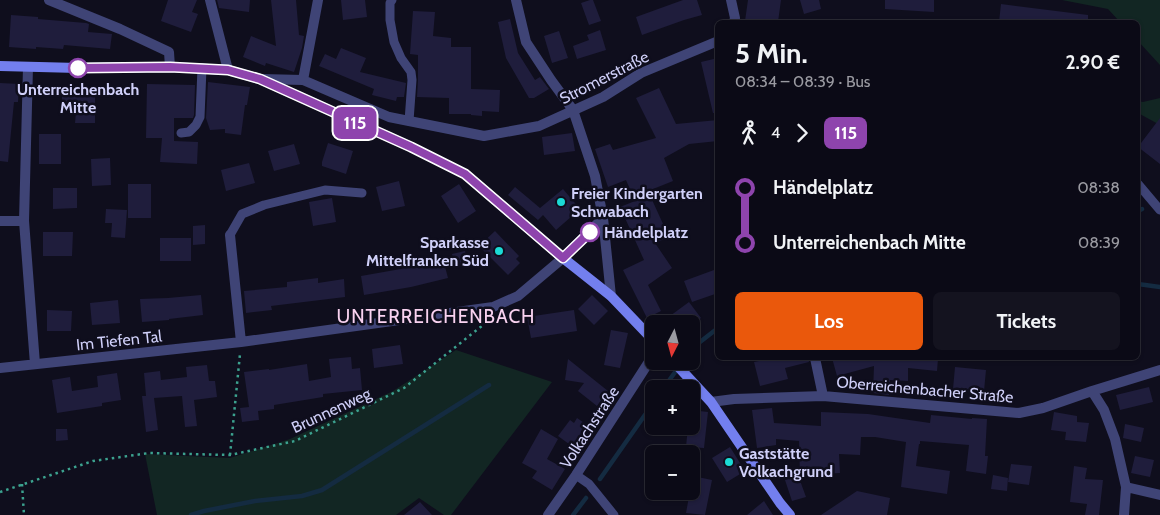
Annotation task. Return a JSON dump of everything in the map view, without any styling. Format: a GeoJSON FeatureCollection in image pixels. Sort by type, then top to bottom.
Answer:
{"type":"FeatureCollection","features":[{"type":"Feature","properties":{"kind":"main road"},"geometry":{"type":"LineString","coordinates":[[0,66],[202,68],[228,70],[260,79],[411,147],[465,174],[563,258],[611,296],[645,332]]}},
{"type":"Feature","properties":{"kind":"main road"},"geometry":{"type":"LineString","coordinates":[[681,370],[711,402],[790,515]]}},
{"type":"Feature","properties":{"kind":"street"},"geometry":{"type":"LineString","coordinates":[[49,0],[120,29],[169,52],[170,67]]}},
{"type":"Feature","properties":{"kind":"street"},"geometry":{"type":"LineString","coordinates":[[210,0],[228,70]]}},
{"type":"Feature","properties":{"kind":"street"},"geometry":{"type":"LineString","coordinates":[[302,80],[318,0]]}},
{"type":"Feature","properties":{"kind":"street"},"geometry":{"type":"LineString","coordinates":[[516,0],[526,42],[550,80],[574,110],[595,176],[603,218],[611,296]]}},
{"type":"Feature","properties":{"kind":"street"},"geometry":{"type":"LineString","coordinates":[[731,0],[735,20]]}},
{"type":"Feature","properties":{"kind":"street","name":"Stromerstraße"},"geometry":{"type":"LineString","coordinates":[[260,79],[302,80],[389,117],[484,136],[539,126],[604,97],[642,73],[715,42]]}},
{"type":"Feature","properties":{"kind":"street"},"geometry":{"type":"LineString","coordinates":[[28,67],[24,221],[35,364]]}},
{"type":"Feature","properties":{"kind":"street"},"geometry":{"type":"LineString","coordinates":[[563,258],[603,218]]}},
{"type":"Feature","properties":{"kind":"street"},"geometry":{"type":"LineString","coordinates":[[0,221],[24,221]]}},
{"type":"Feature","properties":{"kind":"street"},"geometry":{"type":"LineString","coordinates":[[230,235],[241,342]]}},
{"type":"Feature","properties":{"kind":"street","name":"Im Tiefen Tal"},"geometry":{"type":"LineString","coordinates":[[0,368],[241,342],[493,307],[518,296],[563,258]]}},
{"type":"Feature","properties":{"kind":"street"},"geometry":{"type":"LineString","coordinates":[[815,360],[823,396]]}},
{"type":"Feature","properties":{"kind":"street","name":"Volkachstraße"},"geometry":{"type":"LineString","coordinates":[[548,515],[645,368]]}},
{"type":"Feature","properties":{"kind":"street","name":"Oberreichenbacher Straße"},"geometry":{"type":"LineString","coordinates":[[711,402],[734,399],[823,396],[1019,413],[1043,408],[1160,370]]}},
{"type":"Feature","properties":{"kind":"street"},"geometry":{"type":"LineString","coordinates":[[1092,391],[1104,410],[1115,439],[1126,487],[1124,515]]}},
{"type":"Feature","properties":{"kind":"street"},"geometry":{"type":"LineString","coordinates":[[1126,487],[1160,495]]}},
{"type":"Feature","properties":{"kind":"lane"},"geometry":{"type":"LineString","coordinates":[[392,0],[390,4],[390,20],[394,42],[411,72],[409,121]]}},
{"type":"Feature","properties":{"kind":"lane"},"geometry":{"type":"LineString","coordinates":[[181,133],[189,132],[196,126],[200,117],[202,68]]}},
{"type":"Feature","properties":{"kind":"lane"},"geometry":{"type":"LineString","coordinates":[[1140,186],[1160,210]]}},
{"type":"Feature","properties":{"kind":"lane"},"geometry":{"type":"LineString","coordinates":[[230,235],[242,214],[264,205],[326,190],[362,193]]}},
{"type":"Feature","properties":{"kind":"lane"},"geometry":{"type":"LineString","coordinates":[[576,475],[589,484],[614,515]]}},
{"type":"Feature","properties":{"kind":"path","name":"Brunnenweg"},"geometry":{"type":"LineString","coordinates":[[0,492],[93,461],[149,453],[230,455],[295,441],[404,388],[488,321],[493,307]]}},
{"type":"Feature","properties":{"kind":"path"},"geometry":{"type":"LineString","coordinates":[[230,455],[241,342]]}},
{"type":"Feature","properties":{"kind":"path"},"geometry":{"type":"LineString","coordinates":[[22,484],[24,515]]}},
{"type":"Feature","properties":{"kind":"green space"},"geometry":{"type":"Polygon","coordinates":[[[1062,0],[1160,0],[1160,65],[1140,43],[1140,20],[1118,20],[1108,9],[1062,0]]]}},
{"type":"Feature","properties":{"kind":"green space"},"geometry":{"type":"Polygon","coordinates":[[[1160,98],[1160,125],[1140,114],[1140,101],[1160,98]]]}},
{"type":"Feature","properties":{"kind":"green space"},"geometry":{"type":"Polygon","coordinates":[[[456,350],[552,382],[451,515],[444,515],[419,498],[396,515],[157,515],[145,454],[230,458],[290,439],[393,391],[456,350]]]}},
{"type":"Feature","properties":{"kind":"building"},"geometry":{"type":"Polygon","coordinates":[[[168,0],[197,0],[192,12],[198,14],[191,32],[161,21],[168,0]]]}},
{"type":"Feature","properties":{"kind":"building"},"geometry":{"type":"Polygon","coordinates":[[[217,0],[250,0],[249,12],[219,8],[217,0]]]}},
{"type":"Feature","properties":{"kind":"building"},"geometry":{"type":"Polygon","coordinates":[[[271,0],[296,0],[299,35],[304,36],[294,72],[266,63],[265,66],[243,57],[251,36],[276,46],[271,0]]]}},
{"type":"Feature","properties":{"kind":"building"},"geometry":{"type":"Polygon","coordinates":[[[341,0],[365,0],[367,17],[343,20],[341,0]]]}},
{"type":"Feature","properties":{"kind":"building"},"geometry":{"type":"Polygon","coordinates":[[[593,0],[601,21],[589,25],[581,3],[593,0]]]}},
{"type":"Feature","properties":{"kind":"building"},"geometry":{"type":"Polygon","coordinates":[[[683,0],[697,0],[702,15],[642,35],[636,17],[683,0]]]}},
{"type":"Feature","properties":{"kind":"building"},"geometry":{"type":"Polygon","coordinates":[[[748,0],[781,0],[778,20],[745,20],[748,0]]]}},
{"type":"Feature","properties":{"kind":"building"},"geometry":{"type":"Polygon","coordinates":[[[800,0],[819,0],[821,9],[804,14],[800,0]]]}},
{"type":"Feature","properties":{"kind":"building"},"geometry":{"type":"Polygon","coordinates":[[[885,0],[934,0],[934,12],[885,9],[885,0]]]}},
{"type":"Feature","properties":{"kind":"building"},"geometry":{"type":"Polygon","coordinates":[[[1001,4],[1088,15],[1088,20],[999,20],[1001,4]]]}},
{"type":"Feature","properties":{"kind":"building"},"geometry":{"type":"Polygon","coordinates":[[[413,11],[435,12],[433,36],[451,38],[451,47],[471,47],[471,89],[500,90],[499,112],[482,111],[482,116],[449,114],[449,98],[417,97],[418,55],[410,54],[413,11]]]}},
{"type":"Feature","properties":{"kind":"building"},"geometry":{"type":"Polygon","coordinates":[[[11,15],[89,24],[88,32],[112,34],[110,49],[64,45],[63,49],[9,47],[11,15]]]}},
{"type":"Feature","properties":{"kind":"building"},"geometry":{"type":"Polygon","coordinates":[[[510,19],[518,53],[535,80],[540,77],[549,89],[534,98],[529,98],[506,58],[498,22],[510,19]]]}},
{"type":"Feature","properties":{"kind":"building"},"geometry":{"type":"Polygon","coordinates":[[[600,30],[606,50],[577,59],[573,46],[589,40],[587,35],[600,30]]]}},
{"type":"Feature","properties":{"kind":"building"},"geometry":{"type":"Polygon","coordinates":[[[559,31],[568,58],[552,63],[544,36],[559,31]]]}},
{"type":"Feature","properties":{"kind":"building"},"geometry":{"type":"Polygon","coordinates":[[[341,48],[366,58],[360,72],[406,83],[404,97],[397,97],[396,101],[372,95],[374,89],[319,66],[325,54],[336,59],[341,48]]]}},
{"type":"Feature","properties":{"kind":"building"},"geometry":{"type":"Polygon","coordinates":[[[715,59],[715,113],[713,113],[701,62],[715,59]]]}},
{"type":"Feature","properties":{"kind":"building"},"geometry":{"type":"Polygon","coordinates":[[[208,82],[250,87],[247,105],[245,105],[241,135],[225,133],[225,129],[210,130],[206,118],[208,82]]]}},
{"type":"Feature","properties":{"kind":"building"},"geometry":{"type":"Polygon","coordinates":[[[0,83],[19,84],[18,102],[14,102],[8,162],[0,161],[0,83]]]}},
{"type":"Feature","properties":{"kind":"building"},"geometry":{"type":"Polygon","coordinates":[[[147,84],[195,85],[193,118],[174,118],[174,141],[198,142],[197,164],[160,162],[162,138],[146,138],[147,84]]]}},
{"type":"Feature","properties":{"kind":"building"},"geometry":{"type":"Polygon","coordinates":[[[659,88],[676,124],[715,120],[715,141],[689,144],[664,158],[673,181],[648,191],[669,237],[655,243],[672,268],[648,285],[661,311],[653,315],[646,315],[623,270],[644,260],[620,207],[635,201],[626,180],[608,187],[595,149],[610,144],[613,150],[656,138],[636,98],[659,88]]]}},
{"type":"Feature","properties":{"kind":"building"},"geometry":{"type":"Polygon","coordinates":[[[62,93],[95,93],[95,123],[75,123],[76,112],[62,112],[62,93]]]}},
{"type":"Feature","properties":{"kind":"building"},"geometry":{"type":"Polygon","coordinates":[[[1160,118],[1160,164],[1140,149],[1140,144],[1160,118]]]}},
{"type":"Feature","properties":{"kind":"building"},"geometry":{"type":"Polygon","coordinates":[[[572,133],[575,151],[544,155],[542,137],[572,133]]]}},
{"type":"Feature","properties":{"kind":"building"},"geometry":{"type":"Polygon","coordinates":[[[39,134],[61,134],[61,164],[39,164],[39,134]]]}},
{"type":"Feature","properties":{"kind":"building"},"geometry":{"type":"Polygon","coordinates":[[[328,143],[353,151],[346,174],[322,166],[328,143]]]}},
{"type":"Feature","properties":{"kind":"building"},"geometry":{"type":"Polygon","coordinates":[[[294,144],[300,164],[274,171],[268,151],[294,144]]]}},
{"type":"Feature","properties":{"kind":"building"},"geometry":{"type":"Polygon","coordinates":[[[110,158],[111,185],[92,186],[91,159],[110,158]]]}},
{"type":"Feature","properties":{"kind":"building"},"geometry":{"type":"Polygon","coordinates":[[[249,163],[255,183],[226,191],[221,170],[249,163]]]}},
{"type":"Feature","properties":{"kind":"building"},"geometry":{"type":"Polygon","coordinates":[[[399,181],[405,206],[382,211],[376,187],[399,181]]]}},
{"type":"Feature","properties":{"kind":"building"},"geometry":{"type":"Polygon","coordinates":[[[128,184],[151,184],[151,218],[128,218],[128,184]]]}},
{"type":"Feature","properties":{"kind":"building"},"geometry":{"type":"Polygon","coordinates":[[[459,184],[476,211],[458,223],[441,196],[459,184]]]}},
{"type":"Feature","properties":{"kind":"building","name":"Freier Kindergarten Schwabach"},"geometry":{"type":"Polygon","coordinates":[[[515,187],[540,208],[563,189],[580,209],[556,230],[543,215],[538,220],[508,195],[515,187]]]}},
{"type":"Feature","properties":{"kind":"building"},"geometry":{"type":"Polygon","coordinates":[[[53,188],[77,188],[77,208],[53,209],[53,188]]]}},
{"type":"Feature","properties":{"kind":"building"},"geometry":{"type":"Polygon","coordinates":[[[332,198],[336,222],[313,226],[309,202],[332,198]]]}},
{"type":"Feature","properties":{"kind":"building"},"geometry":{"type":"Polygon","coordinates":[[[106,209],[127,210],[125,238],[111,237],[112,223],[105,223],[106,209]]]}},
{"type":"Feature","properties":{"kind":"building"},"geometry":{"type":"Polygon","coordinates":[[[205,225],[205,244],[193,245],[193,226],[205,225]]]}},
{"type":"Feature","properties":{"kind":"building","name":"Sparkasse Mittelfranken Süd"},"geometry":{"type":"Polygon","coordinates":[[[495,231],[519,256],[516,259],[520,263],[508,275],[479,246],[495,231]]]}},
{"type":"Feature","properties":{"kind":"building"},"geometry":{"type":"Polygon","coordinates":[[[43,232],[73,232],[72,256],[43,256],[43,232]]]}},
{"type":"Feature","properties":{"kind":"building"},"geometry":{"type":"Polygon","coordinates":[[[160,238],[191,238],[191,261],[160,261],[160,238]]]}},
{"type":"Feature","properties":{"kind":"building"},"geometry":{"type":"Polygon","coordinates":[[[465,251],[468,263],[455,266],[452,254],[465,251]]]}},
{"type":"Feature","properties":{"kind":"building"},"geometry":{"type":"Polygon","coordinates":[[[443,259],[448,278],[364,295],[361,276],[412,267],[443,259]]]}},
{"type":"Feature","properties":{"kind":"building"},"geometry":{"type":"Polygon","coordinates":[[[714,270],[715,294],[692,302],[684,281],[714,270]]]}},
{"type":"Feature","properties":{"kind":"building"},"geometry":{"type":"Polygon","coordinates":[[[318,278],[318,283],[344,279],[345,297],[271,306],[272,310],[246,313],[244,291],[287,287],[287,282],[318,278]]]}},
{"type":"Feature","properties":{"kind":"building"},"geometry":{"type":"Polygon","coordinates":[[[201,295],[203,315],[142,322],[140,299],[201,295]]]}},
{"type":"Feature","properties":{"kind":"building"},"geometry":{"type":"Polygon","coordinates":[[[592,295],[608,311],[594,325],[578,309],[592,295]]]}},
{"type":"Feature","properties":{"kind":"building"},"geometry":{"type":"Polygon","coordinates":[[[118,300],[120,323],[92,325],[90,303],[118,300]]]}},
{"type":"Feature","properties":{"kind":"building"},"geometry":{"type":"Polygon","coordinates":[[[689,302],[699,315],[671,315],[689,302]]]}},
{"type":"Feature","properties":{"kind":"building"},"geometry":{"type":"Polygon","coordinates":[[[47,310],[72,311],[71,331],[47,331],[47,310]]]}},
{"type":"Feature","properties":{"kind":"building"},"geometry":{"type":"Polygon","coordinates":[[[574,310],[577,331],[531,338],[527,317],[574,310]]]}},
{"type":"Feature","properties":{"kind":"building"},"geometry":{"type":"Polygon","coordinates":[[[611,330],[628,333],[620,368],[604,365],[611,330]]]}},
{"type":"Feature","properties":{"kind":"building"},"geometry":{"type":"Polygon","coordinates":[[[400,345],[403,364],[374,368],[372,349],[400,345]]]}},
{"type":"Feature","properties":{"kind":"building"},"geometry":{"type":"Polygon","coordinates":[[[351,357],[352,369],[360,368],[362,390],[323,394],[323,397],[274,405],[274,409],[258,411],[259,420],[242,422],[240,408],[249,407],[244,372],[307,364],[309,381],[331,377],[329,359],[351,357]]]}},
{"type":"Feature","properties":{"kind":"building"},"geometry":{"type":"Polygon","coordinates":[[[568,359],[608,391],[597,406],[578,391],[584,383],[565,380],[568,359]]]}},
{"type":"Feature","properties":{"kind":"building"},"geometry":{"type":"Polygon","coordinates":[[[764,360],[808,360],[809,362],[785,368],[788,379],[760,386],[754,362],[764,360]]]}},
{"type":"Feature","properties":{"kind":"building"},"geometry":{"type":"Polygon","coordinates":[[[833,360],[938,360],[937,371],[908,368],[908,381],[890,380],[889,395],[873,393],[874,366],[837,376],[833,360]]]}},
{"type":"Feature","properties":{"kind":"building"},"geometry":{"type":"Polygon","coordinates":[[[207,365],[209,381],[215,381],[217,397],[194,400],[197,426],[185,427],[182,396],[154,398],[158,430],[146,432],[142,396],[146,396],[144,373],[160,371],[161,380],[187,377],[186,367],[207,365]]]}},
{"type":"Feature","properties":{"kind":"building"},"geometry":{"type":"Polygon","coordinates":[[[955,367],[986,370],[984,391],[953,389],[955,367]]]}},
{"type":"Feature","properties":{"kind":"building"},"geometry":{"type":"Polygon","coordinates":[[[117,373],[121,400],[102,403],[102,406],[57,413],[52,380],[70,377],[72,391],[98,387],[97,376],[117,373]]]}},
{"type":"Feature","properties":{"kind":"building"},"geometry":{"type":"Polygon","coordinates":[[[1149,387],[1153,402],[1120,410],[1116,395],[1149,387]]]}},
{"type":"Feature","properties":{"kind":"building"},"geometry":{"type":"Polygon","coordinates":[[[772,408],[774,423],[821,426],[821,412],[868,414],[930,423],[931,415],[987,419],[985,456],[988,456],[986,474],[966,471],[969,445],[920,441],[916,466],[950,471],[947,494],[901,487],[906,442],[875,437],[861,437],[860,455],[839,454],[840,473],[800,475],[799,441],[776,439],[776,445],[757,448],[752,410],[772,408]]]}},
{"type":"Feature","properties":{"kind":"building"},"geometry":{"type":"Polygon","coordinates":[[[700,411],[708,412],[704,448],[700,448],[700,445],[686,445],[687,435],[700,435],[700,411]]]}},
{"type":"Feature","properties":{"kind":"building"},"geometry":{"type":"Polygon","coordinates":[[[1054,412],[1077,416],[1077,422],[1089,423],[1086,442],[1065,440],[1066,432],[1051,430],[1054,412]]]}},
{"type":"Feature","properties":{"kind":"building"},"geometry":{"type":"Polygon","coordinates":[[[577,418],[593,429],[593,434],[580,452],[558,436],[570,420],[574,423],[577,418]]]}},
{"type":"Feature","properties":{"kind":"building"},"geometry":{"type":"Polygon","coordinates":[[[1125,424],[1144,428],[1141,442],[1123,438],[1125,424]]]}},
{"type":"Feature","properties":{"kind":"building"},"geometry":{"type":"Polygon","coordinates":[[[56,429],[67,429],[68,440],[56,441],[56,429]]]}},
{"type":"Feature","properties":{"kind":"building"},"geometry":{"type":"Polygon","coordinates":[[[541,429],[558,439],[547,459],[565,469],[552,490],[532,478],[537,471],[522,463],[541,429]]]}},
{"type":"Feature","properties":{"kind":"building"},"geometry":{"type":"Polygon","coordinates":[[[730,447],[745,471],[727,482],[712,458],[730,447]]]}},
{"type":"Feature","properties":{"kind":"building"},"geometry":{"type":"Polygon","coordinates":[[[1135,456],[1154,460],[1150,477],[1131,473],[1135,456]]]}},
{"type":"Feature","properties":{"kind":"building"},"geometry":{"type":"Polygon","coordinates":[[[1011,464],[1032,466],[1029,485],[1008,482],[1011,464]]]}},
{"type":"Feature","properties":{"kind":"building"},"geometry":{"type":"Polygon","coordinates":[[[1074,466],[1087,468],[1085,479],[1103,480],[1099,515],[1085,515],[1087,504],[1070,502],[1074,466]]]}},
{"type":"Feature","properties":{"kind":"building"},"geometry":{"type":"Polygon","coordinates":[[[798,475],[806,497],[792,501],[785,480],[798,475]]]}},
{"type":"Feature","properties":{"kind":"building"},"geometry":{"type":"Polygon","coordinates":[[[993,475],[1008,478],[1007,491],[991,489],[993,475]]]}},
{"type":"Feature","properties":{"kind":"building"},"geometry":{"type":"Polygon","coordinates":[[[700,477],[712,480],[705,515],[686,513],[688,500],[700,500],[700,477]]]}},
{"type":"Feature","properties":{"kind":"building"},"geometry":{"type":"Polygon","coordinates":[[[857,491],[890,498],[887,515],[821,515],[857,491]]]}},
{"type":"Feature","properties":{"kind":"building"},"geometry":{"type":"Polygon","coordinates":[[[764,501],[773,515],[747,515],[764,501]]]}},
{"type":"Feature","properties":{"kind":"building"},"geometry":{"type":"Polygon","coordinates":[[[420,502],[432,515],[404,515],[420,502]]]}},
{"type":"Feature","properties":{"kind":"waterway"},"geometry":{"type":"LineString","coordinates":[[1140,284],[1160,287]]}},
{"type":"Feature","properties":{"kind":"waterway"},"geometry":{"type":"LineString","coordinates":[[700,342],[715,330]]}},
{"type":"Feature","properties":{"kind":"waterway"},"geometry":{"type":"LineString","coordinates":[[669,380],[677,370]]}},
{"type":"Feature","properties":{"kind":"waterway"},"geometry":{"type":"LineString","coordinates":[[191,515],[255,501],[302,496],[322,490],[489,385]]}},
{"type":"Feature","properties":{"kind":"waterway"},"geometry":{"type":"LineString","coordinates":[[600,479],[645,415]]}},
{"type":"Feature","properties":{"kind":"waterway"},"geometry":{"type":"LineString","coordinates":[[573,515],[586,498]]}},
{"type":"Feature","properties":{"kind":"bus line","name":"115"},"geometry":{"type":"LineString","coordinates":[[78,68],[170,67],[228,70],[260,79],[411,147],[465,174],[563,258],[590,232]]}},
{"type":"Feature","properties":{"kind":"place","name":"Unterreichenbach Mitte"},"geometry":{"type":"Point","coordinates":[78,68]}},
{"type":"Feature","properties":{"kind":"place","name":"Freier Kindergarten Schwabach"},"geometry":{"type":"Point","coordinates":[561,202]}},
{"type":"Feature","properties":{"kind":"place","name":"Händelplatz"},"geometry":{"type":"Point","coordinates":[590,232]}},
{"type":"Feature","properties":{"kind":"place","name":"Sparkasse Mittelfranken Süd"},"geometry":{"type":"Point","coordinates":[499,251]}},
{"type":"Feature","properties":{"kind":"place","name":"Gaststätte Volkachgrund"},"geometry":{"type":"Point","coordinates":[729,462]}},
{"type":"Feature","properties":{"kind":"district","name":"UNTERREICHENBACH"},"geometry":{"type":"Point","coordinates":[436,316]}}]}
